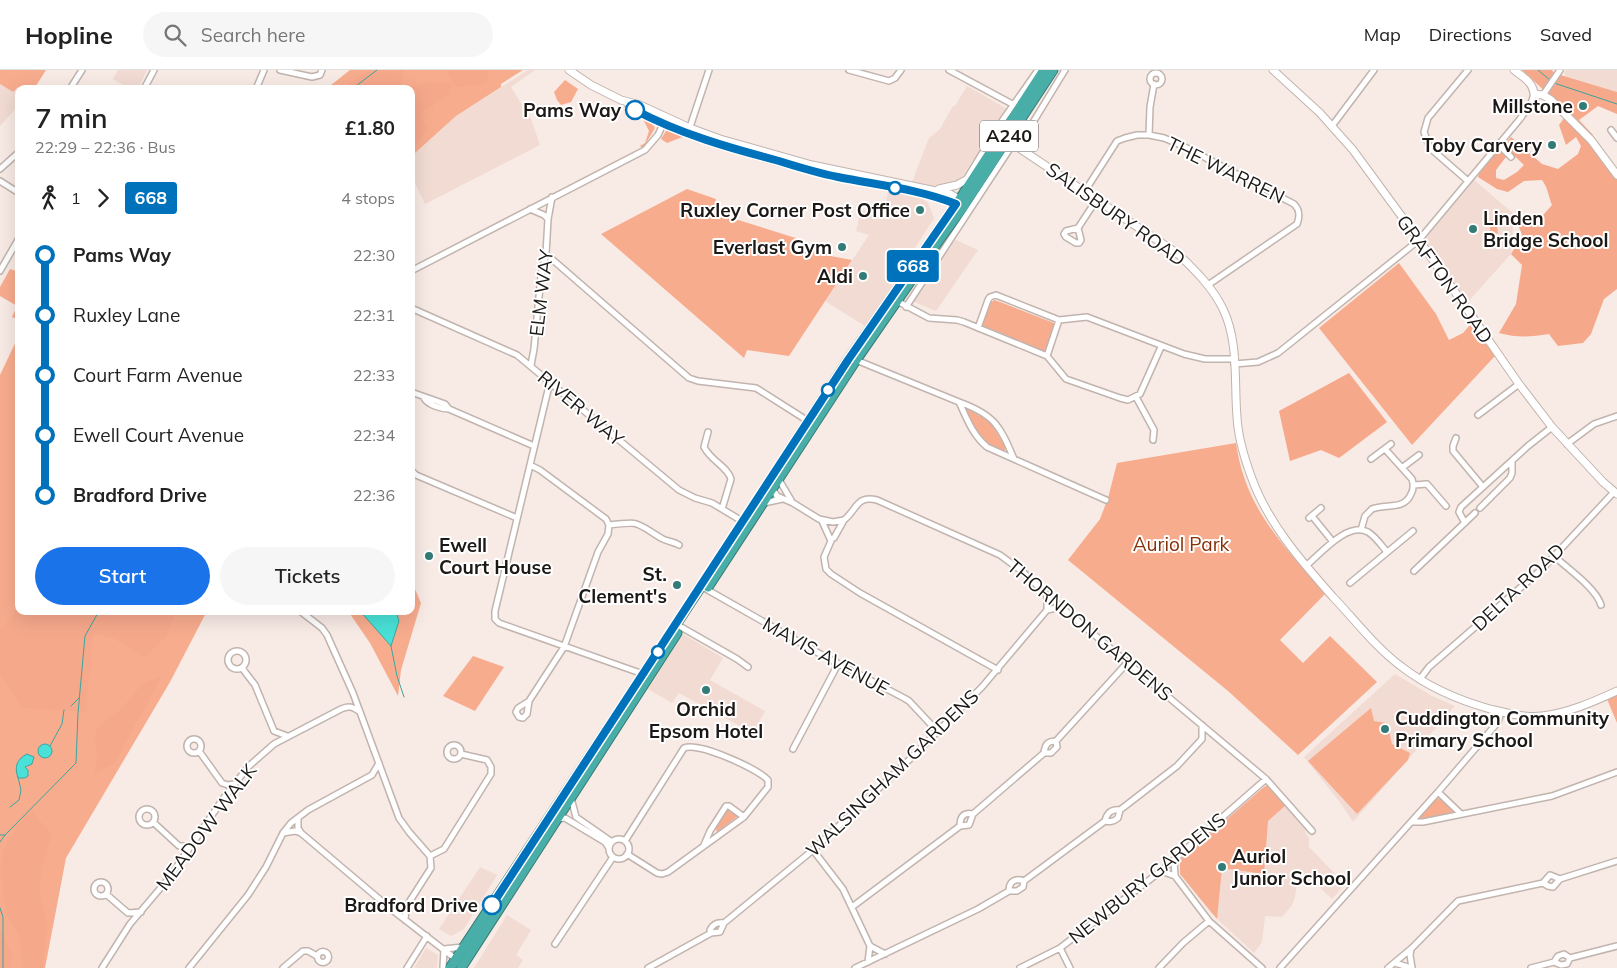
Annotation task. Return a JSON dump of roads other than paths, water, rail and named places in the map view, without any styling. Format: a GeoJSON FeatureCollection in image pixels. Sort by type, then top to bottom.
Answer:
{"type":"FeatureCollection","features":[{"type":"Feature","properties":{"kind":"highway","name":"A240"},"geometry":{"type":"LineString","coordinates":[[460,964],[464,946],[704,582],[742,521],[773,482],[939,240],[976,174],[1044,70]]}},
{"type":"Feature","properties":{"kind":"highway","name":"A240"},"geometry":{"type":"LineString","coordinates":[[450,968],[460,964],[764,503],[773,482],[808,421],[853,352],[961,203],[1013,144],[1053,70]]}},
{"type":"Feature","properties":{"kind":"street"},"geometry":{"type":"LineString","coordinates":[[73,85],[82,70]]}},
{"type":"Feature","properties":{"kind":"street"},"geometry":{"type":"LineString","coordinates":[[146,85],[154,70]]}},
{"type":"Feature","properties":{"kind":"street"},"geometry":{"type":"LineString","coordinates":[[258,85],[264,70]]}},
{"type":"Feature","properties":{"kind":"street"},"geometry":{"type":"LineString","coordinates":[[280,70],[312,78],[320,75],[322,70]]}},
{"type":"Feature","properties":{"kind":"street"},"geometry":{"type":"LineString","coordinates":[[569,70],[621,100],[640,106],[664,120],[723,145],[835,176],[961,203]]}},
{"type":"Feature","properties":{"kind":"street"},"geometry":{"type":"LineString","coordinates":[[689,131],[709,70]]}},
{"type":"Feature","properties":{"kind":"street"},"geometry":{"type":"LineString","coordinates":[[849,70],[889,81],[895,78],[901,70]]}},
{"type":"Feature","properties":{"kind":"street"},"geometry":{"type":"LineString","coordinates":[[949,70],[1014,105]]}},
{"type":"Feature","properties":{"kind":"street"},"geometry":{"type":"LineString","coordinates":[[965,180],[1038,70]]}},
{"type":"Feature","properties":{"kind":"street"},"geometry":{"type":"LineString","coordinates":[[906,307],[1013,144],[1065,70]]}},
{"type":"Feature","properties":{"kind":"street","name":"GRAFTON ROAD"},"geometry":{"type":"LineString","coordinates":[[1273,70],[1308,101],[1332,126],[1364,165],[1520,385],[1552,427],[1615,493]]}},
{"type":"Feature","properties":{"kind":"street"},"geometry":{"type":"LineString","coordinates":[[1332,126],[1374,70]]}},
{"type":"Feature","properties":{"kind":"street"},"geometry":{"type":"LineString","coordinates":[[1468,70],[1428,118],[1424,132],[1430,148],[1468,181]]}},
{"type":"Feature","properties":{"kind":"street"},"geometry":{"type":"LineString","coordinates":[[978,328],[988,300],[996,295],[1059,320],[1086,317],[1161,346],[1205,359],[1258,362],[1278,353],[1419,240],[1531,103],[1534,89],[1529,82],[1514,70]]}},
{"type":"Feature","properties":{"kind":"street"},"geometry":{"type":"LineString","coordinates":[[1542,95],[1558,71]]}},
{"type":"Feature","properties":{"kind":"street"},"geometry":{"type":"LineString","coordinates":[[1149,134],[1150,107],[1154,84]]}},
{"type":"Feature","properties":{"kind":"street"},"geometry":{"type":"LineString","coordinates":[[1534,94],[1542,95],[1551,100],[1590,140],[1617,175]]}},
{"type":"Feature","properties":{"kind":"street"},"geometry":{"type":"LineString","coordinates":[[415,269],[645,150],[658,135],[664,120]]}},
{"type":"Feature","properties":{"kind":"street"},"geometry":{"type":"LineString","coordinates":[[1611,130],[1617,138]]}},
{"type":"Feature","properties":{"kind":"street"},"geometry":{"type":"LineString","coordinates":[[689,131],[812,165],[950,194],[961,203]]}},
{"type":"Feature","properties":{"kind":"street","name":"THE WARREN"},"geometry":{"type":"LineString","coordinates":[[1085,191],[1117,141],[1149,134],[1183,146],[1298,207],[1297,224],[1208,285]]}},
{"type":"Feature","properties":{"kind":"street","name":"SALISBURY ROAD"},"geometry":{"type":"LineString","coordinates":[[1013,144],[1178,254],[1208,285],[1220,304],[1234,343],[1237,419],[1240,438],[1251,478],[1268,512],[1306,566],[1400,666],[1456,698],[1501,712],[1531,716],[1552,714],[1584,705],[1617,692]]}},
{"type":"Feature","properties":{"kind":"street"},"geometry":{"type":"LineString","coordinates":[[1498,144],[1511,157]]}},
{"type":"Feature","properties":{"kind":"street"},"geometry":{"type":"LineString","coordinates":[[0,169],[15,156]]}},
{"type":"Feature","properties":{"kind":"street"},"geometry":{"type":"LineString","coordinates":[[931,190],[949,188],[976,174]]}},
{"type":"Feature","properties":{"kind":"street"},"geometry":{"type":"LineString","coordinates":[[0,181],[15,190]]}},
{"type":"Feature","properties":{"kind":"street","name":"ELM WAY"},"geometry":{"type":"LineString","coordinates":[[531,365],[534,354],[540,276],[546,254],[548,220],[552,198]]}},
{"type":"Feature","properties":{"kind":"street"},"geometry":{"type":"LineString","coordinates":[[1078,228],[1097,199]]}},
{"type":"Feature","properties":{"kind":"street"},"geometry":{"type":"LineString","coordinates":[[530,209],[544,215],[548,220]]}},
{"type":"Feature","properties":{"kind":"street"},"geometry":{"type":"LineString","coordinates":[[0,270],[15,245]]}},
{"type":"Feature","properties":{"kind":"street"},"geometry":{"type":"LineString","coordinates":[[546,254],[689,378],[698,381],[756,388],[808,421]]}},
{"type":"Feature","properties":{"kind":"street"},"geometry":{"type":"LineString","coordinates":[[897,301],[929,318],[957,320],[1046,356],[1066,379],[1128,400],[1136,397],[1144,389],[1161,346]]}},
{"type":"Feature","properties":{"kind":"street","name":"RIVER WAY"},"geometry":{"type":"LineString","coordinates":[[415,310],[508,351],[531,365],[679,490],[686,495],[712,503],[742,521]]}},
{"type":"Feature","properties":{"kind":"street"},"geometry":{"type":"LineString","coordinates":[[1046,356],[1059,320]]}},
{"type":"Feature","properties":{"kind":"street"},"geometry":{"type":"LineString","coordinates":[[856,360],[984,412],[995,422],[1007,442],[1014,459]]}},
{"type":"Feature","properties":{"kind":"street"},"geometry":{"type":"LineString","coordinates":[[552,383],[548,390],[534,446],[495,611],[495,619],[499,623],[643,674]]}},
{"type":"Feature","properties":{"kind":"street"},"geometry":{"type":"LineString","coordinates":[[1480,414],[1520,385]]}},
{"type":"Feature","properties":{"kind":"street"},"geometry":{"type":"LineString","coordinates":[[415,394],[445,404],[448,408],[534,446]]}},
{"type":"Feature","properties":{"kind":"street"},"geometry":{"type":"LineString","coordinates":[[1136,397],[1154,430],[1153,440]]}},
{"type":"Feature","properties":{"kind":"street"},"geometry":{"type":"LineString","coordinates":[[959,402],[972,431],[986,447],[1106,500]]}},
{"type":"Feature","properties":{"kind":"street"},"geometry":{"type":"LineString","coordinates":[[1567,444],[1594,424],[1617,416]]}},
{"type":"Feature","properties":{"kind":"street"},"geometry":{"type":"LineString","coordinates":[[1465,523],[1459,512],[1460,507],[1552,427]]}},
{"type":"Feature","properties":{"kind":"street"},"geometry":{"type":"LineString","coordinates":[[708,432],[704,447],[707,454],[728,472],[731,479],[722,509]]}},
{"type":"Feature","properties":{"kind":"street"},"geometry":{"type":"LineString","coordinates":[[1456,438],[1453,451],[1483,487]]}},
{"type":"Feature","properties":{"kind":"street"},"geometry":{"type":"LineString","coordinates":[[1371,459],[1391,444]]}},
{"type":"Feature","properties":{"kind":"street"},"geometry":{"type":"LineString","coordinates":[[1361,530],[1368,512],[1376,507],[1400,505],[1408,500],[1414,485],[1403,467],[1385,449]]}},
{"type":"Feature","properties":{"kind":"street"},"geometry":{"type":"LineString","coordinates":[[1403,467],[1419,455]]}},
{"type":"Feature","properties":{"kind":"street"},"geometry":{"type":"LineString","coordinates":[[1414,571],[1510,478],[1512,461]]}},
{"type":"Feature","properties":{"kind":"street"},"geometry":{"type":"LineString","coordinates":[[529,701],[564,647],[598,552],[608,534],[609,525],[606,519],[540,470],[530,465]]}},
{"type":"Feature","properties":{"kind":"street"},"geometry":{"type":"LineString","coordinates":[[415,476],[517,518]]}},
{"type":"Feature","properties":{"kind":"street"},"geometry":{"type":"LineString","coordinates":[[773,482],[787,493],[793,503]]}},
{"type":"Feature","properties":{"kind":"street"},"geometry":{"type":"LineString","coordinates":[[773,482],[775,494],[822,521],[844,520]]}},
{"type":"Feature","properties":{"kind":"street"},"geometry":{"type":"LineString","coordinates":[[1414,485],[1427,484],[1446,506]]}},
{"type":"Feature","properties":{"kind":"street"},"geometry":{"type":"LineString","coordinates":[[764,503],[782,499],[787,493]]}},
{"type":"Feature","properties":{"kind":"street","name":"DELTA ROAD"},"geometry":{"type":"LineString","coordinates":[[1420,679],[1429,667],[1542,569],[1615,493]]}},
{"type":"Feature","properties":{"kind":"street","name":"THORNDON GARDENS"},"geometry":{"type":"LineString","coordinates":[[998,670],[860,593],[831,574],[826,568],[824,557],[831,539],[834,538],[844,520],[862,500],[869,498],[877,500],[1000,555],[1023,572],[1061,607],[1266,779],[1312,831]]}},
{"type":"Feature","properties":{"kind":"street"},"geometry":{"type":"LineString","coordinates":[[1321,508],[1310,517],[1333,542]]}},
{"type":"Feature","properties":{"kind":"street"},"geometry":{"type":"LineString","coordinates":[[822,521],[831,539]]}},
{"type":"Feature","properties":{"kind":"street"},"geometry":{"type":"LineString","coordinates":[[609,525],[638,523],[663,540],[674,541],[679,545]]}},
{"type":"Feature","properties":{"kind":"street"},"geometry":{"type":"LineString","coordinates":[[1306,566],[1333,542],[1349,531],[1361,530],[1374,537],[1387,552]]}},
{"type":"Feature","properties":{"kind":"street"},"geometry":{"type":"LineString","coordinates":[[1350,583],[1413,531]]}},
{"type":"Feature","properties":{"kind":"street"},"geometry":{"type":"LineString","coordinates":[[1554,556],[1599,598],[1601,605]]}},
{"type":"Feature","properties":{"kind":"street","name":"MAVIS AVENUE"},"geometry":{"type":"LineString","coordinates":[[706,589],[838,664],[909,701],[938,732]]}},
{"type":"Feature","properties":{"kind":"street"},"geometry":{"type":"LineString","coordinates":[[1047,595],[1047,610],[1061,607]]}},
{"type":"Feature","properties":{"kind":"street","name":"WALSINGHAM GARDENS"},"geometry":{"type":"LineString","coordinates":[[648,968],[711,933],[720,932],[724,924],[813,850],[938,732],[998,670],[1047,610]]}},
{"type":"Feature","properties":{"kind":"street"},"geometry":{"type":"LineString","coordinates":[[305,615],[322,628],[327,635],[353,693],[403,824],[430,856],[432,861],[431,868],[406,907],[405,920]]}},
{"type":"Feature","properties":{"kind":"street"},"geometry":{"type":"LineString","coordinates":[[681,627],[748,667]]}},
{"type":"Feature","properties":{"kind":"street"},"geometry":{"type":"LineString","coordinates":[[852,908],[960,826],[969,825],[973,814],[1044,752],[1047,743],[1056,741],[1128,662]]}},
{"type":"Feature","properties":{"kind":"street"},"geometry":{"type":"LineString","coordinates":[[793,749],[838,664]]}},
{"type":"Feature","properties":{"kind":"street"},"geometry":{"type":"LineString","coordinates":[[242,668],[255,685],[274,731],[274,744]]}},
{"type":"Feature","properties":{"kind":"street"},"geometry":{"type":"LineString","coordinates":[[346,706],[353,693]]}},
{"type":"Feature","properties":{"kind":"street"},"geometry":{"type":"LineString","coordinates":[[346,706],[353,707],[360,712]]}},
{"type":"Feature","properties":{"kind":"street","name":"MEADOW WALK"},"geometry":{"type":"LineString","coordinates":[[102,968],[130,924],[169,878],[224,796],[250,766],[274,744],[346,706]]}},
{"type":"Feature","properties":{"kind":"street"},"geometry":{"type":"LineString","coordinates":[[1280,968],[1438,792],[1498,722],[1501,712]]}},
{"type":"Feature","properties":{"kind":"street"},"geometry":{"type":"LineString","coordinates":[[1202,725],[1202,739]]}},
{"type":"Feature","properties":{"kind":"street"},"geometry":{"type":"LineString","coordinates":[[274,731],[287,736]]}},
{"type":"Feature","properties":{"kind":"street"},"geometry":{"type":"LineString","coordinates":[[1105,821],[1106,814],[1113,810],[1120,810],[1177,766],[1202,739],[1216,737]]}},
{"type":"Feature","properties":{"kind":"street"},"geometry":{"type":"LineString","coordinates":[[1044,752],[1051,753],[1057,747],[1056,741]]}},
{"type":"Feature","properties":{"kind":"street"},"geometry":{"type":"LineString","coordinates":[[625,841],[684,748],[689,746],[702,749],[744,764],[768,780],[768,787],[744,818],[668,872],[662,874],[628,854]]}},
{"type":"Feature","properties":{"kind":"street"},"geometry":{"type":"LineString","coordinates":[[199,751],[222,783],[224,796]]}},
{"type":"Feature","properties":{"kind":"street"},"geometry":{"type":"LineString","coordinates":[[430,856],[444,848],[491,774],[491,767],[487,760],[461,754]]}},
{"type":"Feature","properties":{"kind":"street"},"geometry":{"type":"LineString","coordinates":[[189,968],[248,894],[266,867],[283,833],[298,818],[372,775],[377,769],[379,762]]}},
{"type":"Feature","properties":{"kind":"street"},"geometry":{"type":"LineString","coordinates":[[1411,822],[1423,822],[1552,796],[1617,772]]}},
{"type":"Feature","properties":{"kind":"street"},"geometry":{"type":"LineString","coordinates":[[372,775],[377,775],[386,782]]}},
{"type":"Feature","properties":{"kind":"street","name":"NEWBURY GARDENS"},"geometry":{"type":"LineString","coordinates":[[1020,968],[1060,948],[1161,871],[1266,779]]}},
{"type":"Feature","properties":{"kind":"street"},"geometry":{"type":"LineString","coordinates":[[222,783],[234,784]]}},
{"type":"Feature","properties":{"kind":"street"},"geometry":{"type":"LineString","coordinates":[[1438,792],[1461,814]]}},
{"type":"Feature","properties":{"kind":"street"},"geometry":{"type":"LineString","coordinates":[[571,798],[576,817],[612,842]]}},
{"type":"Feature","properties":{"kind":"street"},"geometry":{"type":"LineString","coordinates":[[703,846],[726,806],[729,806],[744,818]]}},
{"type":"Feature","properties":{"kind":"street"},"geometry":{"type":"LineString","coordinates":[[1009,891],[1013,881],[1024,880],[1105,821],[1112,822],[1116,820],[1120,815],[1120,810]]}},
{"type":"Feature","properties":{"kind":"street"},"geometry":{"type":"LineString","coordinates":[[960,826],[962,816],[968,813],[973,814]]}},
{"type":"Feature","properties":{"kind":"street"},"geometry":{"type":"LineString","coordinates":[[298,818],[300,833]]}},
{"type":"Feature","properties":{"kind":"street"},"geometry":{"type":"LineString","coordinates":[[557,818],[565,818],[605,842],[613,857]]}},
{"type":"Feature","properties":{"kind":"street"},"geometry":{"type":"LineString","coordinates":[[153,822],[179,846],[183,858]]}},
{"type":"Feature","properties":{"kind":"street"},"geometry":{"type":"LineString","coordinates":[[283,833],[295,831],[300,833],[460,964]]}},
{"type":"Feature","properties":{"kind":"street"},"geometry":{"type":"LineString","coordinates":[[609,848],[612,842],[620,839],[625,841],[629,849],[628,854],[622,859],[613,857]]}},
{"type":"Feature","properties":{"kind":"street"},"geometry":{"type":"LineString","coordinates":[[179,846],[191,846]]}},
{"type":"Feature","properties":{"kind":"street"},"geometry":{"type":"LineString","coordinates":[[813,850],[837,879],[852,908],[870,946],[868,962]]}},
{"type":"Feature","properties":{"kind":"street"},"geometry":{"type":"LineString","coordinates":[[555,944],[613,857]]}},
{"type":"Feature","properties":{"kind":"street"},"geometry":{"type":"LineString","coordinates":[[1174,860],[1175,876]]}},
{"type":"Feature","properties":{"kind":"street"},"geometry":{"type":"LineString","coordinates":[[1388,968],[1412,948],[1458,901],[1543,883],[1550,875],[1560,878],[1617,862]]}},
{"type":"Feature","properties":{"kind":"street"},"geometry":{"type":"LineString","coordinates":[[1161,871],[1175,876],[1209,921],[1262,968]]}},
{"type":"Feature","properties":{"kind":"street"},"geometry":{"type":"LineString","coordinates":[[1543,883],[1553,886],[1560,878]]}},
{"type":"Feature","properties":{"kind":"street"},"geometry":{"type":"LineString","coordinates":[[855,968],[978,909],[1009,891],[1020,890],[1023,887],[1024,880]]}},
{"type":"Feature","properties":{"kind":"street"},"geometry":{"type":"LineString","coordinates":[[106,894],[128,913],[130,924]]}},
{"type":"Feature","properties":{"kind":"street"},"geometry":{"type":"LineString","coordinates":[[391,909],[406,907]]}},
{"type":"Feature","properties":{"kind":"street"},"geometry":{"type":"LineString","coordinates":[[128,913],[141,912]]}},
{"type":"Feature","properties":{"kind":"street"},"geometry":{"type":"LineString","coordinates":[[1159,968],[1183,943],[1209,921]]}},
{"type":"Feature","properties":{"kind":"street","name":"WALSINGHAM GARDENS"},"geometry":{"type":"LineString","coordinates":[[711,933],[710,930],[713,925],[717,923],[724,924]]}},
{"type":"Feature","properties":{"kind":"street"},"geometry":{"type":"LineString","coordinates":[[407,968],[427,936]]}},
{"type":"Feature","properties":{"kind":"street"},"geometry":{"type":"LineString","coordinates":[[444,949],[464,946]]}},
{"type":"Feature","properties":{"kind":"street"},"geometry":{"type":"LineString","coordinates":[[870,946],[885,954]]}},
{"type":"Feature","properties":{"kind":"street"},"geometry":{"type":"LineString","coordinates":[[1554,962],[1562,965],[1566,964],[1570,958],[1617,946]]}},
{"type":"Feature","properties":{"kind":"street"},"geometry":{"type":"LineString","coordinates":[[1060,948],[1070,968]]}},
{"type":"Feature","properties":{"kind":"street"},"geometry":{"type":"LineString","coordinates":[[1395,963],[1412,968],[1410,955],[1412,948]]}},
{"type":"Feature","properties":{"kind":"street"},"geometry":{"type":"LineString","coordinates":[[443,968],[444,949]]}},
{"type":"Feature","properties":{"kind":"street"},"geometry":{"type":"LineString","coordinates":[[283,968],[302,951],[308,951],[317,956]]}},
{"type":"Feature","properties":{"kind":"street"},"geometry":{"type":"LineString","coordinates":[[1531,968],[1554,962],[1564,954],[1570,958]]}},
{"type":"Feature","properties":{"kind":"water"},"geometry":{"type":"Polygon","coordinates":[[[364,615],[397,615],[399,621],[391,646],[364,615]]]}},
{"type":"Feature","properties":{"kind":"water"},"geometry":{"type":"Polygon","coordinates":[[[42,744],[48,744],[52,751],[48,758],[42,758],[38,754],[38,748],[42,744]]]}},
{"type":"Feature","properties":{"kind":"water"},"geometry":{"type":"Polygon","coordinates":[[[27,754],[34,757],[32,764],[25,767],[28,770],[28,776],[18,778],[17,763],[27,754]]]}},
{"type":"Feature","properties":{"kind":"waterway"},"geometry":{"type":"LineString","coordinates":[[357,85],[377,70]]}},
{"type":"Feature","properties":{"kind":"waterway"},"geometry":{"type":"LineString","coordinates":[[1538,70],[1551,81]]}},
{"type":"Feature","properties":{"kind":"waterway"},"geometry":{"type":"LineString","coordinates":[[1554,83],[1617,104]]}},
{"type":"Feature","properties":{"kind":"waterway"},"geometry":{"type":"LineString","coordinates":[[0,842],[76,763],[78,713],[85,636],[97,615]]}},
{"type":"Feature","properties":{"kind":"waterway"},"geometry":{"type":"LineString","coordinates":[[391,646],[397,676],[404,697]]}},
{"type":"Feature","properties":{"kind":"waterway"},"geometry":{"type":"LineString","coordinates":[[71,706],[79,698]]}},
{"type":"Feature","properties":{"kind":"waterway"},"geometry":{"type":"LineString","coordinates":[[50,746],[62,724],[64,710]]}},
{"type":"Feature","properties":{"kind":"waterway"},"geometry":{"type":"LineString","coordinates":[[10,807],[19,800],[21,790],[18,777]]}},
{"type":"Feature","properties":{"kind":"waterway"},"geometry":{"type":"LineString","coordinates":[[0,835],[5,835]]}},
{"type":"Feature","properties":{"kind":"waterway"},"geometry":{"type":"LineString","coordinates":[[0,908],[3,917],[3,968]]}},
{"type":"Feature","properties":{"kind":"place","name":"Millstone"},"geometry":{"type":"Point","coordinates":[1583,106]}},
{"type":"Feature","properties":{"kind":"place","name":"Pams Way"},"geometry":{"type":"Point","coordinates":[635,110]}},
{"type":"Feature","properties":{"kind":"place","name":"Toby Carvery"},"geometry":{"type":"Point","coordinates":[1552,145]}},
{"type":"Feature","properties":{"kind":"place","name":"Ruxley Corner Post Office"},"geometry":{"type":"Point","coordinates":[920,210]}},
{"type":"Feature","properties":{"kind":"place","name":"Linden Bridge School"},"geometry":{"type":"Point","coordinates":[1473,229]}},
{"type":"Feature","properties":{"kind":"place","name":"Everlast Gym"},"geometry":{"type":"Point","coordinates":[842,247]}},
{"type":"Feature","properties":{"kind":"place","name":"Aldi"},"geometry":{"type":"Point","coordinates":[863,276]}},
{"type":"Feature","properties":{"kind":"place","name":"Ewell Court House"},"geometry":{"type":"Point","coordinates":[429,556]}},
{"type":"Feature","properties":{"kind":"place","name":"St. Clement's"},"geometry":{"type":"Point","coordinates":[677,585]}},
{"type":"Feature","properties":{"kind":"place","name":"Orchid Epsom Hotel"},"geometry":{"type":"Point","coordinates":[706,690]}},
{"type":"Feature","properties":{"kind":"place","name":"Cuddington Community Primary School"},"geometry":{"type":"Point","coordinates":[1385,729]}},
{"type":"Feature","properties":{"kind":"place","name":"Auriol Junior School"},"geometry":{"type":"Point","coordinates":[1222,867]}},
{"type":"Feature","properties":{"kind":"place","name":"Bradford Drive"},"geometry":{"type":"Point","coordinates":[492,905]}},
{"type":"Feature","properties":{"kind":"park label","name":"Auriol Park"},"geometry":{"type":"Point","coordinates":[1181,544]}}]}
